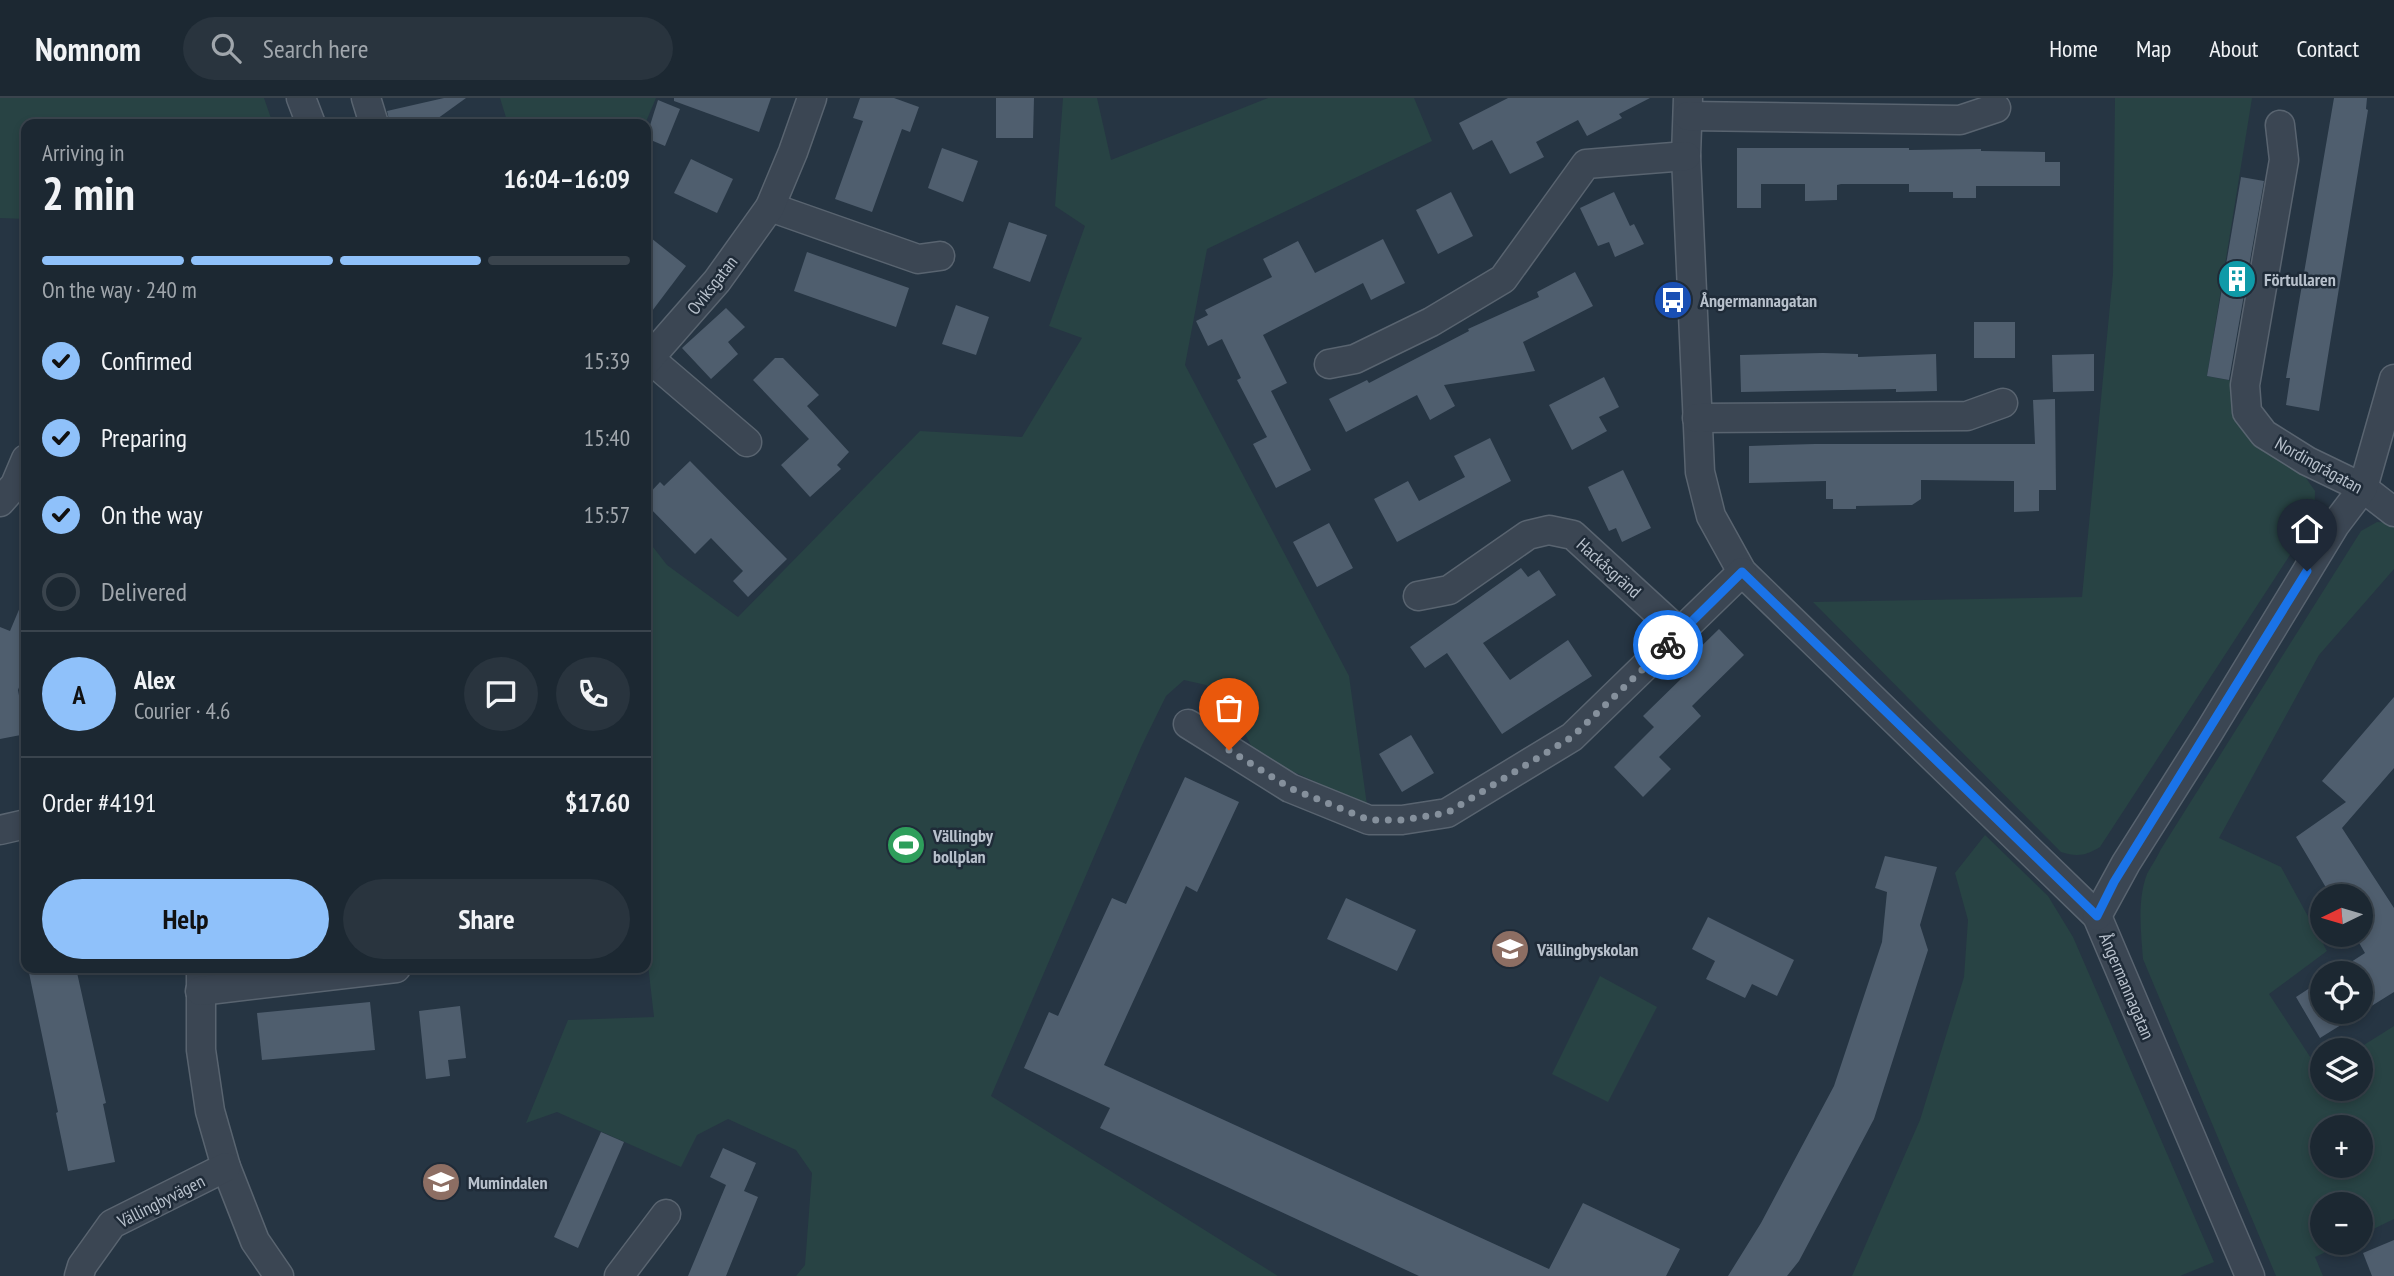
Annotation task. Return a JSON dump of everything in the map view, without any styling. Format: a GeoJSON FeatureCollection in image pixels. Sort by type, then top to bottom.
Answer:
{"type":"FeatureCollection","features":[{"type":"Feature","properties":{"kind":"street"},"geometry":{"type":"LineString","coordinates":[[301,98],[309,119]]}},
{"type":"Feature","properties":{"kind":"street"},"geometry":{"type":"LineString","coordinates":[[366,98],[372,119]]}},
{"type":"Feature","properties":{"kind":"street","name":"Oviksgatan"},"geometry":{"type":"LineString","coordinates":[[651,358],[717,281],[770,208],[812,98]]}},
{"type":"Feature","properties":{"kind":"street","name":"Ångermannagatan"},"geometry":{"type":"LineString","coordinates":[[1996,108],[1960,120],[1688,107],[1686,156],[1700,472],[1711,516],[1742,572],[2097,916],[2250,1276]]}},
{"type":"Feature","properties":{"kind":"street","name":"Nordingrågatan"},"geometry":{"type":"LineString","coordinates":[[2280,125],[2284,160],[2245,384],[2247,412],[2264,434],[2307,461],[2363,488],[2394,512]]}},
{"type":"Feature","properties":{"kind":"street"},"geometry":{"type":"LineString","coordinates":[[1329,364],[1355,359],[1431,322],[1503,279],[1586,164],[1686,156]]}},
{"type":"Feature","properties":{"kind":"street"},"geometry":{"type":"LineString","coordinates":[[770,208],[918,259],[940,256]]}},
{"type":"Feature","properties":{"kind":"street","name":"Oviksgatan"},"geometry":{"type":"LineString","coordinates":[[651,363],[747,442]]}},
{"type":"Feature","properties":{"kind":"street"},"geometry":{"type":"LineString","coordinates":[[2097,916],[2114,882],[2335,525],[2363,488],[2394,379]]}},
{"type":"Feature","properties":{"kind":"street"},"geometry":{"type":"LineString","coordinates":[[1697,418],[1967,416],[2003,403]]}},
{"type":"Feature","properties":{"kind":"street"},"geometry":{"type":"LineString","coordinates":[[0,502],[15,485],[21,471]]}},
{"type":"Feature","properties":{"kind":"street","name":"Hackåsgränd"},"geometry":{"type":"LineString","coordinates":[[1418,596],[1449,590],[1528,536],[1549,530],[1573,535],[1680,633]]}},
{"type":"Feature","properties":{"kind":"street"},"geometry":{"type":"LineString","coordinates":[[1188,724],[1290,788],[1369,820],[1402,820],[1447,813],[1572,737],[1742,572]]}},
{"type":"Feature","properties":{"kind":"street"},"geometry":{"type":"LineString","coordinates":[[0,830],[21,825]]}},
{"type":"Feature","properties":{"kind":"street","name":"Vällingbyvägen"},"geometry":{"type":"LineString","coordinates":[[279,1276],[255,1241],[226,1167],[211,1111],[203,1062],[201,979],[307,973]]}},
{"type":"Feature","properties":{"kind":"street","name":"Vällingbyvägen"},"geometry":{"type":"LineString","coordinates":[[79,1276],[82,1266],[112,1224],[226,1167]]}},
{"type":"Feature","properties":{"kind":"street"},"geometry":{"type":"LineString","coordinates":[[620,1276],[666,1214]]}},
{"type":"Feature","properties":{"kind":"green space"},"geometry":{"type":"Polygon","coordinates":[[[0,98],[264,98],[271,119],[21,119],[21,219],[0,218],[0,98]]]}},
{"type":"Feature","properties":{"kind":"green space"},"geometry":{"type":"Polygon","coordinates":[[[500,98],[656,98],[647,119],[506,119],[500,98]]]}},
{"type":"Feature","properties":{"kind":"green space"},"geometry":{"type":"Polygon","coordinates":[[[1063,98],[1097,98],[1111,160],[1268,98],[1414,98],[1432,141],[1207,249],[1185,365],[1349,676],[1367,805],[1256,755],[1235,708],[1206,685],[1184,680],[1166,696],[1142,745],[991,1096],[1278,1276],[796,1276],[805,1265],[812,1173],[796,1150],[728,1119],[697,1135],[681,1167],[557,1112],[526,1123],[568,1020],[654,1017],[649,973],[651,544],[667,565],[738,617],[920,431],[1022,437],[1082,338],[1049,326],[1085,226],[1055,206],[1063,98]]]}},
{"type":"Feature","properties":{"kind":"green space"},"geometry":{"type":"Polygon","coordinates":[[[2115,98],[2252,98],[2207,376],[2233,381],[2236,414],[2255,446],[2304,475],[2315,491],[2314,518],[2100,847],[2076,855],[2061,852],[1813,602],[2082,597],[2113,274],[2115,98]]]}},
{"type":"Feature","properties":{"kind":"green space"},"geometry":{"type":"Polygon","coordinates":[[[2377,522],[2394,523],[2394,569],[2319,655],[2219,838],[2281,867],[2310,920],[2310,947],[2325,947],[2327,951],[2269,994],[2310,1057],[2310,1101],[2373,1101],[2373,1039],[2394,1026],[2394,1219],[2373,1229],[2373,1192],[2310,1192],[2310,1255],[2319,1255],[2315,1257],[2323,1276],[2276,1276],[2143,959],[2140,917],[2142,895],[2147,874],[2361,531],[2377,522]]]}},
{"type":"Feature","properties":{"kind":"green space"},"geometry":{"type":"Polygon","coordinates":[[[1985,835],[2048,896],[2073,937],[2214,1262],[2180,1276],[1852,1276],[1920,1120],[1964,977],[1968,920],[1955,873],[1985,835]]]}},
{"type":"Feature","properties":{"kind":"green space"},"geometry":{"type":"Polygon","coordinates":[[[1600,976],[1657,1007],[1608,1102],[1552,1074],[1600,976]]]}},
{"type":"Feature","properties":{"kind":"building"},"geometry":{"type":"Polygon","coordinates":[[[444,98],[466,98],[437,119],[389,119],[387,111],[444,98]]]}},
{"type":"Feature","properties":{"kind":"building"},"geometry":{"type":"Polygon","coordinates":[[[674,98],[771,98],[759,132],[674,101],[674,98]]]}},
{"type":"Feature","properties":{"kind":"building"},"geometry":{"type":"Polygon","coordinates":[[[860,98],[894,98],[919,107],[910,132],[902,129],[872,212],[835,199],[863,121],[853,118],[860,98]]]}},
{"type":"Feature","properties":{"kind":"building"},"geometry":{"type":"Polygon","coordinates":[[[996,98],[1034,98],[1033,138],[996,138],[996,98]]]}},
{"type":"Feature","properties":{"kind":"building"},"geometry":{"type":"Polygon","coordinates":[[[1508,98],[1650,98],[1619,114],[1622,118],[1587,136],[1578,120],[1536,142],[1544,157],[1510,174],[1492,140],[1473,150],[1459,123],[1508,98]]]}},
{"type":"Feature","properties":{"kind":"building"},"geometry":{"type":"Polygon","coordinates":[[[2334,98],[2367,98],[2368,110],[2319,411],[2286,405],[2290,378],[2286,378],[2334,98]]]}},
{"type":"Feature","properties":{"kind":"building"},"geometry":{"type":"Polygon","coordinates":[[[658,100],[680,109],[665,146],[651,140],[651,122],[658,100]]]}},
{"type":"Feature","properties":{"kind":"building"},"geometry":{"type":"Polygon","coordinates":[[[942,148],[978,161],[963,202],[928,188],[942,148]]]}},
{"type":"Feature","properties":{"kind":"building"},"geometry":{"type":"Polygon","coordinates":[[[1737,148],[1909,148],[2045,152],[2045,162],[2060,162],[2060,186],[1976,186],[1976,198],[1953,198],[1953,192],[1909,192],[1909,184],[1841,184],[1837,185],[1837,200],[1805,201],[1805,184],[1761,184],[1761,208],[1737,208],[1737,148]]]}},
{"type":"Feature","properties":{"kind":"building"},"geometry":{"type":"Polygon","coordinates":[[[691,159],[733,179],[717,213],[674,193],[691,159]]]}},
{"type":"Feature","properties":{"kind":"building","name":"Förtullaren"},"geometry":{"type":"Polygon","coordinates":[[[2241,177],[2264,181],[2229,380],[2207,376],[2241,177]]]}},
{"type":"Feature","properties":{"kind":"building"},"geometry":{"type":"Polygon","coordinates":[[[1451,192],[1473,236],[1438,254],[1416,210],[1451,192]]]}},
{"type":"Feature","properties":{"kind":"building"},"geometry":{"type":"Polygon","coordinates":[[[1614,192],[1630,226],[1634,224],[1644,244],[1615,257],[1609,242],[1598,246],[1580,208],[1614,192]]]}},
{"type":"Feature","properties":{"kind":"building"},"geometry":{"type":"Polygon","coordinates":[[[1009,222],[1047,235],[1030,282],[993,268],[1009,222]]]}},
{"type":"Feature","properties":{"kind":"building"},"geometry":{"type":"Polygon","coordinates":[[[651,238],[686,266],[651,312],[651,238]]]}},
{"type":"Feature","properties":{"kind":"building"},"geometry":{"type":"Polygon","coordinates":[[[1383,239],[1405,283],[1371,300],[1363,283],[1263,335],[1287,383],[1271,391],[1311,470],[1276,488],[1253,444],[1267,437],[1237,380],[1241,378],[1222,339],[1208,346],[1196,321],[1208,315],[1205,310],[1272,277],[1263,259],[1298,241],[1315,273],[1383,239]]]}},
{"type":"Feature","properties":{"kind":"building"},"geometry":{"type":"Polygon","coordinates":[[[807,252],[909,288],[896,327],[794,291],[807,252]]]}},
{"type":"Feature","properties":{"kind":"building"},"geometry":{"type":"Polygon","coordinates":[[[1575,272],[1593,306],[1523,342],[1535,371],[1444,385],[1455,406],[1430,420],[1417,395],[1346,432],[1329,399],[1367,380],[1369,383],[1469,331],[1468,329],[1539,297],[1537,292],[1575,272]]]}},
{"type":"Feature","properties":{"kind":"building"},"geometry":{"type":"Polygon","coordinates":[[[956,305],[989,317],[976,355],[942,344],[956,305]]]}},
{"type":"Feature","properties":{"kind":"building"},"geometry":{"type":"Polygon","coordinates":[[[726,308],[745,327],[728,342],[738,354],[711,379],[682,348],[726,308]]]}},
{"type":"Feature","properties":{"kind":"building"},"geometry":{"type":"Polygon","coordinates":[[[1974,322],[2015,322],[2015,358],[1974,358],[1974,322]]]}},
{"type":"Feature","properties":{"kind":"building"},"geometry":{"type":"Polygon","coordinates":[[[1858,354],[1858,357],[1936,354],[1937,391],[1896,392],[1896,389],[1741,392],[1740,355],[1858,354]]]}},
{"type":"Feature","properties":{"kind":"building"},"geometry":{"type":"Polygon","coordinates":[[[2094,354],[2094,391],[2053,392],[2052,355],[2094,354]]]}},
{"type":"Feature","properties":{"kind":"building"},"geometry":{"type":"Polygon","coordinates":[[[775,358],[783,358],[819,395],[807,406],[849,452],[837,465],[841,469],[810,497],[781,465],[809,439],[753,380],[775,358]]]}},
{"type":"Feature","properties":{"kind":"building"},"geometry":{"type":"Polygon","coordinates":[[[1604,377],[1619,407],[1599,417],[1607,431],[1572,450],[1549,405],[1604,377]]]}},
{"type":"Feature","properties":{"kind":"building"},"geometry":{"type":"Polygon","coordinates":[[[2055,399],[2056,490],[2039,490],[2039,511],[2014,512],[2014,481],[1921,480],[1921,499],[1912,505],[1856,506],[1856,509],[1833,509],[1833,499],[1826,499],[1826,481],[1749,483],[1749,446],[2035,444],[2033,400],[2055,399]]]}},
{"type":"Feature","properties":{"kind":"building"},"geometry":{"type":"Polygon","coordinates":[[[1490,438],[1511,481],[1397,542],[1374,499],[1408,481],[1419,501],[1465,477],[1454,456],[1490,438]]]}},
{"type":"Feature","properties":{"kind":"building"},"geometry":{"type":"Polygon","coordinates":[[[690,461],[787,559],[748,597],[733,581],[743,571],[711,538],[695,554],[651,509],[651,492],[660,482],[664,486],[690,461]]]}},
{"type":"Feature","properties":{"kind":"building"},"geometry":{"type":"Polygon","coordinates":[[[1623,470],[1651,528],[1622,542],[1616,528],[1609,531],[1588,487],[1623,470]]]}},
{"type":"Feature","properties":{"kind":"building"},"geometry":{"type":"Polygon","coordinates":[[[1329,523],[1353,568],[1317,587],[1293,542],[1329,523]]]}},
{"type":"Feature","properties":{"kind":"building"},"geometry":{"type":"Polygon","coordinates":[[[1521,568],[1528,577],[1539,570],[1556,595],[1483,643],[1510,680],[1568,640],[1592,676],[1502,734],[1447,653],[1425,668],[1410,647],[1521,568]]]}},
{"type":"Feature","properties":{"kind":"building"},"geometry":{"type":"Polygon","coordinates":[[[21,605],[21,682],[18,690],[21,735],[0,739],[0,627],[10,631],[21,605]]]}},
{"type":"Feature","properties":{"kind":"building"},"geometry":{"type":"Polygon","coordinates":[[[1719,629],[1744,655],[1692,706],[1701,716],[1659,757],[1671,769],[1643,797],[1614,767],[1654,727],[1643,716],[1685,675],[1678,669],[1719,629]]]}},
{"type":"Feature","properties":{"kind":"building"},"geometry":{"type":"Polygon","coordinates":[[[2394,697],[2394,768],[2342,828],[2394,908],[2394,992],[2373,1005],[2373,961],[2353,961],[2365,953],[2362,947],[2373,947],[2373,884],[2324,884],[2296,837],[2346,802],[2322,781],[2394,697]]]}},
{"type":"Feature","properties":{"kind":"building"},"geometry":{"type":"Polygon","coordinates":[[[1411,735],[1434,773],[1402,792],[1379,754],[1411,735]]]}},
{"type":"Feature","properties":{"kind":"building"},"geometry":{"type":"Polygon","coordinates":[[[1185,777],[1239,802],[1197,892],[1186,886],[1104,1065],[1549,1269],[1583,1203],[1680,1249],[1666,1276],[1419,1276],[1100,1128],[1110,1108],[1024,1068],[1049,1012],[1058,1016],[1112,898],[1126,904],[1185,777]]]}},
{"type":"Feature","properties":{"kind":"building"},"geometry":{"type":"Polygon","coordinates":[[[1885,856],[1937,867],[1920,925],[1928,950],[1874,1119],[1799,1261],[1787,1276],[1728,1276],[1761,1223],[1834,1086],[1882,942],[1887,892],[1875,888],[1885,856]]]}},
{"type":"Feature","properties":{"kind":"building"},"geometry":{"type":"Polygon","coordinates":[[[1346,898],[1416,930],[1397,971],[1327,939],[1346,898]]]}},
{"type":"Feature","properties":{"kind":"building"},"geometry":{"type":"Polygon","coordinates":[[[1708,917],[1794,960],[1777,996],[1752,984],[1745,998],[1706,979],[1715,961],[1692,949],[1708,917]]]}},
{"type":"Feature","properties":{"kind":"building"},"geometry":{"type":"Polygon","coordinates":[[[29,973],[77,973],[106,1103],[103,1104],[115,1162],[68,1171],[56,1113],[58,1112],[29,973]]]}},
{"type":"Feature","properties":{"kind":"building"},"geometry":{"type":"Polygon","coordinates":[[[2310,988],[2310,1021],[2296,997],[2310,988]]]}},
{"type":"Feature","properties":{"kind":"building"},"geometry":{"type":"Polygon","coordinates":[[[370,1002],[375,1050],[262,1060],[257,1013],[370,1002]]]}},
{"type":"Feature","properties":{"kind":"building"},"geometry":{"type":"Polygon","coordinates":[[[460,1006],[466,1058],[448,1060],[450,1076],[426,1079],[419,1011],[460,1006]]]}},
{"type":"Feature","properties":{"kind":"building"},"geometry":{"type":"Polygon","coordinates":[[[2312,1024],[2343,1024],[2320,1038],[2312,1024]]]}},
{"type":"Feature","properties":{"kind":"building"},"geometry":{"type":"Polygon","coordinates":[[[601,1132],[624,1142],[578,1248],[554,1237],[601,1132]]]}},
{"type":"Feature","properties":{"kind":"building"},"geometry":{"type":"Polygon","coordinates":[[[723,1148],[756,1163],[744,1191],[758,1197],[726,1276],[688,1276],[726,1185],[710,1177],[723,1148]]]}},
{"type":"Feature","properties":{"kind":"building"},"geometry":{"type":"Polygon","coordinates":[[[2394,1240],[2394,1276],[2372,1276],[2364,1255],[2373,1255],[2373,1249],[2394,1240]]]}},
{"type":"Feature","properties":{"kind":"way so far"},"geometry":{"type":"LineString","coordinates":[[1229,750],[1290,788],[1369,820],[1402,820],[1447,813],[1572,737],[1668,645]]}},
{"type":"Feature","properties":{"kind":"place","name":"Förtullaren"},"geometry":{"type":"Point","coordinates":[2237,279]}},
{"type":"Feature","properties":{"kind":"place","name":"Ångermannagatan"},"geometry":{"type":"Point","coordinates":[1673,300]}},
{"type":"Feature","properties":{"kind":"place","name":"Vällingby bollplan"},"geometry":{"type":"Point","coordinates":[906,845]}},
{"type":"Feature","properties":{"kind":"place","name":"Vällingbyskolan"},"geometry":{"type":"Point","coordinates":[1510,949]}},
{"type":"Feature","properties":{"kind":"place","name":"Mumindalen"},"geometry":{"type":"Point","coordinates":[441,1182]}},
{"type":"Feature","properties":{"kind":"route"},"geometry":{"type":"LineString","coordinates":[[1668,645],[1742,572],[2097,916],[2114,882],[2307,571]]}}]}
